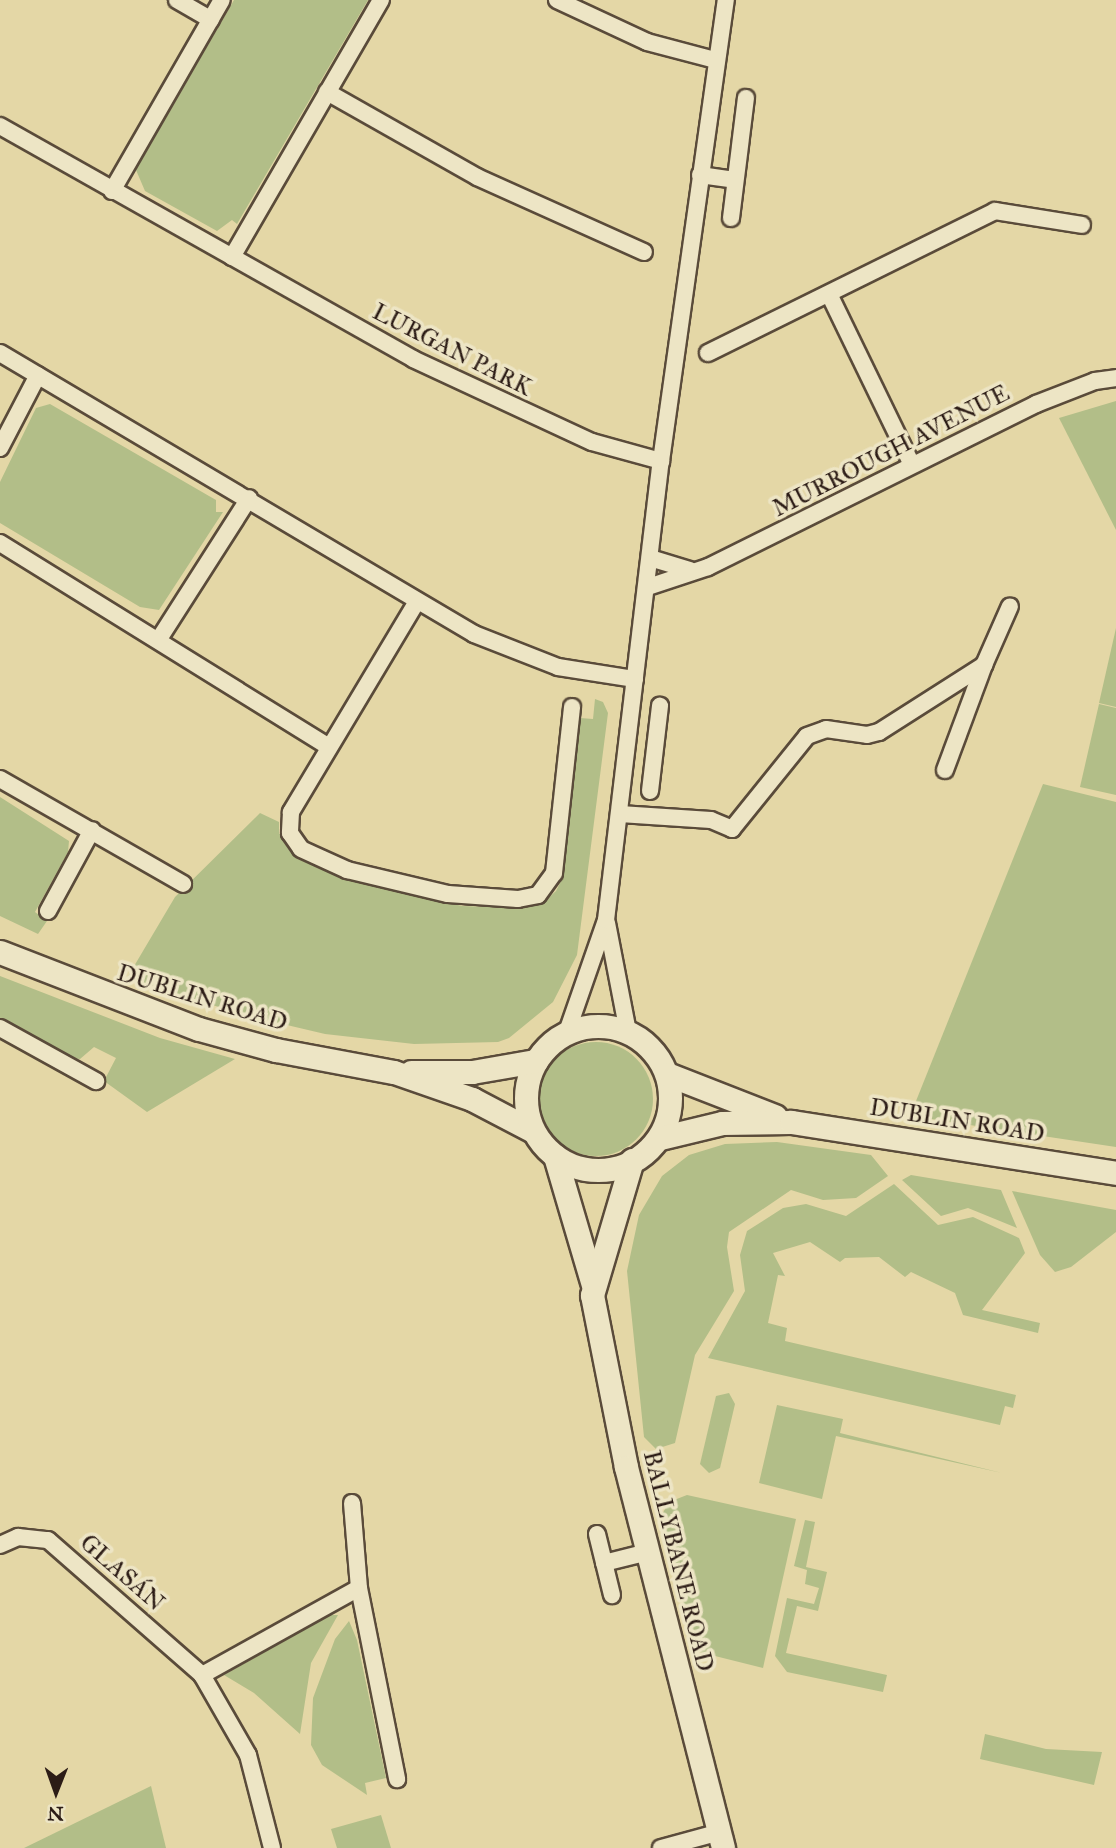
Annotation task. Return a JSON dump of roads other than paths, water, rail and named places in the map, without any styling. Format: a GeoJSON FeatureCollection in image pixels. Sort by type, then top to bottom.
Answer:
{"type":"FeatureCollection","features":[{"type":"Feature","properties":{"kind":"main road","name":"DUBLIN ROAD"},"geometry":{"type":"LineString","coordinates":[[0,952],[143,1010],[219,1035],[394,1072],[472,1099],[531,1130]]}},
{"type":"Feature","properties":{"kind":"main road"},"geometry":{"type":"LineString","coordinates":[[592,1026],[628,1032],[648,1045],[667,1074],[669,1113],[660,1138],[632,1160],[591,1168],[555,1156],[531,1130],[527,1093],[537,1060],[567,1032],[592,1026]]}},
{"type":"Feature","properties":{"kind":"main road","name":"DUBLIN ROAD"},"geometry":{"type":"LineString","coordinates":[[394,1072],[472,1072],[537,1060]]}},
{"type":"Feature","properties":{"kind":"main road","name":"DUBLIN ROAD"},"geometry":{"type":"LineString","coordinates":[[667,1074],[791,1122]]}},
{"type":"Feature","properties":{"kind":"main road","name":"DUBLIN ROAD"},"geometry":{"type":"LineString","coordinates":[[660,1138],[722,1123],[791,1122],[1116,1173]]}},
{"type":"Feature","properties":{"kind":"main road","name":"BALLYBANE ROAD"},"geometry":{"type":"LineString","coordinates":[[555,1156],[593,1285],[604,1364],[648,1552],[721,1840]]}},
{"type":"Feature","properties":{"kind":"main road","name":"BALLYBANE ROAD"},"geometry":{"type":"LineString","coordinates":[[593,1285],[632,1160]]}},
{"type":"Feature","properties":{"kind":"street"},"geometry":{"type":"LineString","coordinates":[[177,0],[211,20]]}},
{"type":"Feature","properties":{"kind":"street"},"geometry":{"type":"LineString","coordinates":[[112,191],[222,0]]}},
{"type":"Feature","properties":{"kind":"street"},"geometry":{"type":"LineString","coordinates":[[232,257],[381,0]]}},
{"type":"Feature","properties":{"kind":"street"},"geometry":{"type":"LineString","coordinates":[[557,0],[647,42],[715,60]]}},
{"type":"Feature","properties":{"kind":"street"},"geometry":{"type":"LineString","coordinates":[[567,1032],[606,920],[661,461],[715,60],[726,0]]}},
{"type":"Feature","properties":{"kind":"street"},"geometry":{"type":"LineString","coordinates":[[327,92],[487,182],[644,252]]}},
{"type":"Feature","properties":{"kind":"street"},"geometry":{"type":"LineString","coordinates":[[730,218],[746,98]]}},
{"type":"Feature","properties":{"kind":"street","name":"LURGAN PARK"},"geometry":{"type":"LineString","coordinates":[[0,126],[445,375],[592,442],[661,461]]}},
{"type":"Feature","properties":{"kind":"street"},"geometry":{"type":"LineString","coordinates":[[700,176],[735,180]]}},
{"type":"Feature","properties":{"kind":"street"},"geometry":{"type":"LineString","coordinates":[[708,353],[995,211],[1082,225]]}},
{"type":"Feature","properties":{"kind":"street"},"geometry":{"type":"LineString","coordinates":[[829,294],[911,463]]}},
{"type":"Feature","properties":{"kind":"street"},"geometry":{"type":"LineString","coordinates":[[0,353],[248,498],[416,603],[529,658],[586,673],[635,679]]}},
{"type":"Feature","properties":{"kind":"street"},"geometry":{"type":"LineString","coordinates":[[0,448],[38,375]]}},
{"type":"Feature","properties":{"kind":"street","name":"MURROUGH AVENUE"},"geometry":{"type":"LineString","coordinates":[[648,587],[690,570],[708,567],[781,532],[911,463],[1039,402],[1095,381],[1116,378]]}},
{"type":"Feature","properties":{"kind":"street"},"geometry":{"type":"LineString","coordinates":[[159,639],[248,498]]}},
{"type":"Feature","properties":{"kind":"street"},"geometry":{"type":"LineString","coordinates":[[0,543],[159,639],[327,746]]}},
{"type":"Feature","properties":{"kind":"street"},"geometry":{"type":"LineString","coordinates":[[650,558],[690,570]]}},
{"type":"Feature","properties":{"kind":"street"},"geometry":{"type":"LineString","coordinates":[[416,603],[327,746],[290,815],[291,837],[301,849],[346,870],[407,886],[465,897],[524,899],[542,892],[554,873],[572,707]]}},
{"type":"Feature","properties":{"kind":"street"},"geometry":{"type":"LineString","coordinates":[[945,770],[984,665],[1010,606]]}},
{"type":"Feature","properties":{"kind":"street"},"geometry":{"type":"LineString","coordinates":[[620,814],[711,820],[732,829],[807,736],[826,729],[867,735],[879,732],[984,665]]}},
{"type":"Feature","properties":{"kind":"street"},"geometry":{"type":"LineString","coordinates":[[650,791],[660,706]]}},
{"type":"Feature","properties":{"kind":"street"},"geometry":{"type":"LineString","coordinates":[[629,730],[656,734]]}},
{"type":"Feature","properties":{"kind":"street"},"geometry":{"type":"LineString","coordinates":[[0,779],[183,884]]}},
{"type":"Feature","properties":{"kind":"street"},"geometry":{"type":"LineString","coordinates":[[48,911],[92,830]]}},
{"type":"Feature","properties":{"kind":"street"},"geometry":{"type":"LineString","coordinates":[[606,920],[628,1032]]}},
{"type":"Feature","properties":{"kind":"street"},"geometry":{"type":"LineString","coordinates":[[0,1028],[96,1080]]}},
{"type":"Feature","properties":{"kind":"street"},"geometry":{"type":"LineString","coordinates":[[352,1503],[359,1588],[397,1779]]}},
{"type":"Feature","properties":{"kind":"street"},"geometry":{"type":"LineString","coordinates":[[597,1534],[612,1595]]}},
{"type":"Feature","properties":{"kind":"street","name":"GLASÁN"},"geometry":{"type":"LineString","coordinates":[[0,1545],[18,1537],[48,1540],[202,1675],[248,1755],[272,1848]]}},
{"type":"Feature","properties":{"kind":"street"},"geometry":{"type":"LineString","coordinates":[[604,1563],[648,1552]]}},
{"type":"Feature","properties":{"kind":"street"},"geometry":{"type":"LineString","coordinates":[[202,1675],[359,1588]]}},
{"type":"Feature","properties":{"kind":"street"},"geometry":{"type":"LineString","coordinates":[[661,1848],[721,1840]]}}]}
